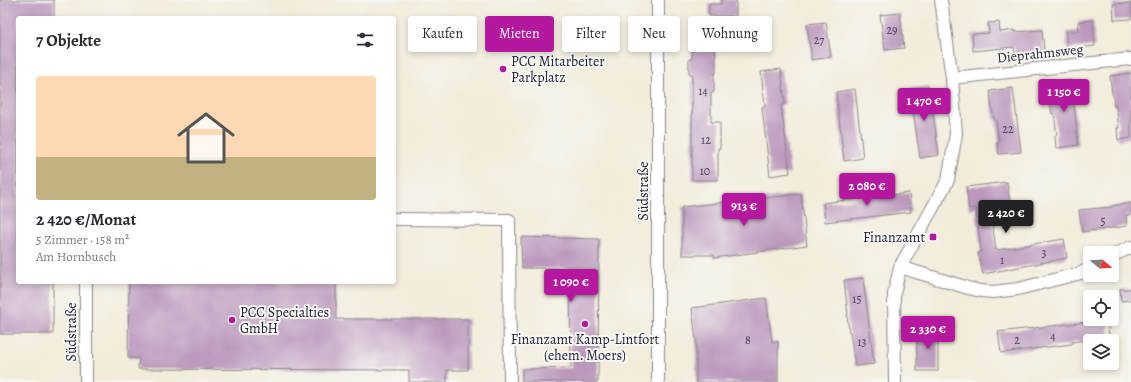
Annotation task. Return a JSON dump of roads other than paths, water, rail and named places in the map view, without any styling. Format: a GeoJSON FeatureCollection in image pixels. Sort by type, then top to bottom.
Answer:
{"type":"FeatureCollection","features":[{"type":"Feature","properties":{"kind":"street","name":"Südstraße"},"geometry":{"type":"LineString","coordinates":[[658,0],[658,382]]}},
{"type":"Feature","properties":{"kind":"street"},"geometry":{"type":"LineString","coordinates":[[895,382],[894,294],[900,267],[948,180],[956,134],[952,78],[940,0]]}},
{"type":"Feature","properties":{"kind":"street","name":"Dieprahmsweg"},"geometry":{"type":"LineString","coordinates":[[952,78],[1130,59]]}},
{"type":"Feature","properties":{"kind":"street"},"geometry":{"type":"LineString","coordinates":[[396,219],[509,220],[510,382]]}},
{"type":"Feature","properties":{"kind":"street"},"geometry":{"type":"LineString","coordinates":[[1119,252],[1131,246]]}},
{"type":"Feature","properties":{"kind":"street"},"geometry":{"type":"LineString","coordinates":[[900,267],[968,288],[993,292],[1018,289],[1083,272]]}},
{"type":"Feature","properties":{"kind":"street","name":"Südstraße"},"geometry":{"type":"LineString","coordinates":[[86,284],[86,382]]}},
{"type":"Feature","properties":{"kind":"place","name":"PCC Mitarbeiter Parkplatz"},"geometry":{"type":"Point","coordinates":[503,69]}},
{"type":"Feature","properties":{"kind":"place","name":"Finanzamt"},"geometry":{"type":"Point","coordinates":[933,237]}},
{"type":"Feature","properties":{"kind":"place","name":"PCC Specialties GmbH"},"geometry":{"type":"Point","coordinates":[232,320]}},
{"type":"Feature","properties":{"kind":"place","name":"Finanzamt Kamp-Lintfort (ehem. Moers)"},"geometry":{"type":"Point","coordinates":[585,324]}}]}
